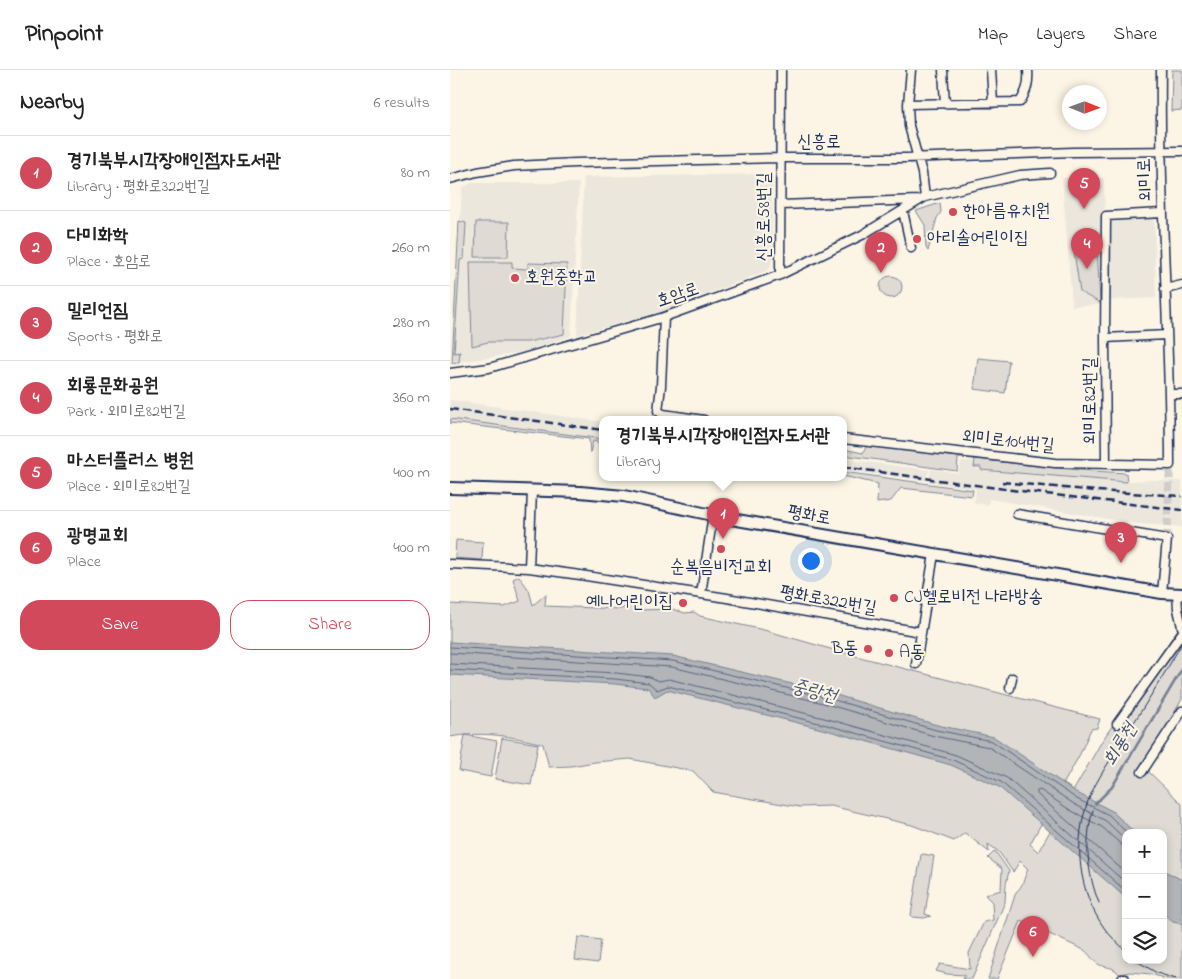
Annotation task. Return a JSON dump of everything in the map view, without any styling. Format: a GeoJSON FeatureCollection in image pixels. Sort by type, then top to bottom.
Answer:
{"type":"FeatureCollection","features":[{"type":"Feature","properties":{"kind":"main road","name":"평화로"},"geometry":{"type":"LineString","coordinates":[[450,488],[580,492],[624,496],[713,515],[934,554],[1162,593],[1180,594]]}},
{"type":"Feature","properties":{"kind":"street","name":"신흥로58번길"},"geometry":{"type":"LineString","coordinates":[[780,275],[781,70]]}},
{"type":"Feature","properties":{"kind":"street"},"geometry":{"type":"LineString","coordinates":[[781,205],[923,199],[922,173],[909,126],[908,104],[911,70]]}},
{"type":"Feature","properties":{"kind":"street"},"geometry":{"type":"LineString","coordinates":[[943,70],[945,104]]}},
{"type":"Feature","properties":{"kind":"street"},"geometry":{"type":"LineString","coordinates":[[991,70],[993,102]]}},
{"type":"Feature","properties":{"kind":"street"},"geometry":{"type":"LineString","coordinates":[[908,104],[1020,102],[1029,81],[1028,70]]}},
{"type":"Feature","properties":{"kind":"street","name":"외미로"},"geometry":{"type":"LineString","coordinates":[[1161,70],[1160,151],[1170,394],[1170,465]]}},
{"type":"Feature","properties":{"kind":"street","name":"신흥로"},"geometry":{"type":"LineString","coordinates":[[454,178],[476,172],[532,166],[642,161],[919,158],[1073,152],[1182,152]]}},
{"type":"Feature","properties":{"kind":"street","name":"호암로"},"geometry":{"type":"LineString","coordinates":[[450,373],[490,368],[664,317],[780,275],[862,235],[923,199],[1020,175],[1050,173]]}},
{"type":"Feature","properties":{"kind":"street"},"geometry":{"type":"LineString","coordinates":[[903,211],[910,248]]}},
{"type":"Feature","properties":{"kind":"street","name":"외미로82번길"},"geometry":{"type":"LineString","coordinates":[[1106,464],[1106,216],[1162,213]]}},
{"type":"Feature","properties":{"kind":"street"},"geometry":{"type":"LineString","coordinates":[[1165,289],[1182,286]]}},
{"type":"Feature","properties":{"kind":"street"},"geometry":{"type":"LineString","coordinates":[[664,317],[658,411],[663,414],[677,416]]}},
{"type":"Feature","properties":{"kind":"street","name":"외미로82번길"},"geometry":{"type":"LineString","coordinates":[[1105,338],[1167,335]]}},
{"type":"Feature","properties":{"kind":"street"},"geometry":{"type":"LineString","coordinates":[[1170,394],[1182,394]]}},
{"type":"Feature","properties":{"kind":"street","name":"외미로104번길"},"geometry":{"type":"LineString","coordinates":[[847,439],[1055,463],[1170,465]]}},
{"type":"Feature","properties":{"kind":"street"},"geometry":{"type":"LineString","coordinates":[[529,568],[532,490]]}},
{"type":"Feature","properties":{"kind":"street"},"geometry":{"type":"LineString","coordinates":[[1018,514],[1167,540],[1162,593]]}},
{"type":"Feature","properties":{"kind":"street"},"geometry":{"type":"LineString","coordinates":[[701,594],[713,515]]}},
{"type":"Feature","properties":{"kind":"street"},"geometry":{"type":"LineString","coordinates":[[916,664],[934,554]]}},
{"type":"Feature","properties":{"kind":"street","name":"평화로322번길"},"geometry":{"type":"LineString","coordinates":[[450,564],[529,568],[701,594],[921,632]]}},
{"type":"Feature","properties":{"kind":"street"},"geometry":{"type":"LineString","coordinates":[[1180,594],[1178,609],[1182,627]]}},
{"type":"Feature","properties":{"kind":"street"},"geometry":{"type":"LineString","coordinates":[[1118,724],[1182,633]]}},
{"type":"Feature","properties":{"kind":"street"},"geometry":{"type":"LineString","coordinates":[[1010,688],[1012,678]]}},
{"type":"Feature","properties":{"kind":"street"},"geometry":{"type":"LineString","coordinates":[[1142,772],[1182,711]]}},
{"type":"Feature","properties":{"kind":"shaded area"},"geometry":{"type":"Polygon","coordinates":[[[1172,70],[1182,70],[1182,110],[1171,111],[1172,70]]]}},
{"type":"Feature","properties":{"kind":"shaded area"},"geometry":{"type":"Polygon","coordinates":[[[765,174],[772,181],[772,261],[770,268],[667,310],[577,335],[584,177],[765,174]]]}},
{"type":"Feature","properties":{"kind":"shaded area"},"geometry":{"type":"Polygon","coordinates":[[[1062,178],[1104,178],[1105,217],[1154,215],[1156,298],[1113,300],[1101,305],[1072,306],[1062,178]]]}},
{"type":"Feature","properties":{"kind":"shaded area","name":"호원중학교"},"geometry":{"type":"Polygon","coordinates":[[[472,183],[579,183],[571,336],[521,353],[452,363],[462,188],[472,183]]]}},
{"type":"Feature","properties":{"kind":"shaded area"},"geometry":{"type":"Polygon","coordinates":[[[940,203],[941,212],[937,218],[928,251],[926,248],[925,225],[916,211],[940,203]]]}},
{"type":"Feature","properties":{"kind":"shaded area"},"geometry":{"type":"Polygon","coordinates":[[[459,221],[466,223],[464,259],[460,260],[454,353],[460,352],[459,362],[452,363],[459,221]]]}},
{"type":"Feature","properties":{"kind":"shaded area"},"geometry":{"type":"Polygon","coordinates":[[[476,222],[509,222],[508,257],[475,257],[476,222]]]}},
{"type":"Feature","properties":{"kind":"shaded area"},"geometry":{"type":"Polygon","coordinates":[[[1073,245],[1097,246],[1100,303],[1080,292],[1073,245]]]}},
{"type":"Feature","properties":{"kind":"shaded area"},"geometry":{"type":"Polygon","coordinates":[[[470,262],[512,262],[512,268],[526,269],[528,269],[528,263],[567,264],[564,334],[528,342],[488,342],[472,346],[470,262]]]}},
{"type":"Feature","properties":{"kind":"shaded area"},"geometry":{"type":"Polygon","coordinates":[[[891,276],[899,279],[902,287],[899,295],[891,298],[883,295],[880,287],[883,279],[891,276]]]}},
{"type":"Feature","properties":{"kind":"shaded area"},"geometry":{"type":"Polygon","coordinates":[[[978,358],[1009,361],[1005,393],[974,389],[978,358]]]}},
{"type":"Feature","properties":{"kind":"shaded area"},"geometry":{"type":"Polygon","coordinates":[[[450,400],[599,421],[599,439],[489,426],[450,418],[450,400]]]}},
{"type":"Feature","properties":{"kind":"shaded area"},"geometry":{"type":"Polygon","coordinates":[[[450,419],[599,438],[599,443],[593,441],[590,453],[589,439],[450,423],[450,419]]]}},
{"type":"Feature","properties":{"kind":"shaded area"},"geometry":{"type":"Polygon","coordinates":[[[867,445],[1028,465],[1126,473],[1127,482],[981,470],[981,467],[974,467],[975,459],[958,458],[957,471],[847,456],[847,450],[863,453],[867,445]]]}},
{"type":"Feature","properties":{"kind":"shaded area"},"geometry":{"type":"Polygon","coordinates":[[[847,460],[929,470],[926,481],[847,471],[847,460]]]}},
{"type":"Feature","properties":{"kind":"shaded area"},"geometry":{"type":"Polygon","coordinates":[[[961,461],[973,461],[974,468],[985,471],[1128,482],[1152,480],[1182,481],[1182,527],[1138,524],[989,499],[988,505],[974,503],[976,489],[928,482],[931,469],[958,473],[961,461]]]}},
{"type":"Feature","properties":{"kind":"shaded area"},"geometry":{"type":"Polygon","coordinates":[[[847,473],[973,490],[972,496],[901,488],[891,501],[877,503],[878,484],[847,477],[847,473]]]}},
{"type":"Feature","properties":{"kind":"shaded area"},"geometry":{"type":"Polygon","coordinates":[[[456,540],[483,542],[482,560],[455,558],[456,540]]]}},
{"type":"Feature","properties":{"kind":"shaded area"},"geometry":{"type":"Polygon","coordinates":[[[519,576],[529,590],[533,605],[546,594],[545,606],[622,609],[632,600],[638,610],[672,609],[685,613],[694,612],[700,616],[764,630],[848,654],[1100,719],[1097,728],[1091,729],[1080,754],[1030,844],[1038,852],[1102,741],[1182,623],[1182,699],[1152,753],[1149,772],[1182,804],[1182,979],[1166,979],[1151,974],[1130,972],[1119,974],[1112,968],[1098,964],[1084,950],[1021,921],[997,979],[988,979],[1016,892],[1022,885],[1028,869],[1020,861],[1013,872],[999,852],[988,844],[989,852],[965,833],[954,841],[912,825],[831,806],[800,807],[713,792],[693,771],[630,759],[549,767],[543,744],[486,734],[450,737],[450,604],[504,607],[520,601],[513,579],[519,576]]]}},
{"type":"Feature","properties":{"kind":"shaded area"},"geometry":{"type":"Polygon","coordinates":[[[465,735],[497,741],[491,777],[459,771],[465,735]]]}},
{"type":"Feature","properties":{"kind":"shaded area"},"geometry":{"type":"Polygon","coordinates":[[[502,738],[538,744],[531,785],[495,779],[502,738]]]}},
{"type":"Feature","properties":{"kind":"shaded area"},"geometry":{"type":"Polygon","coordinates":[[[995,851],[1009,871],[1005,902],[972,979],[963,979],[965,975],[936,971],[940,964],[970,969],[969,953],[984,922],[993,920],[992,902],[985,895],[1001,890],[1002,869],[988,858],[995,851]]]}},
{"type":"Feature","properties":{"kind":"shaded area"},"geometry":{"type":"Polygon","coordinates":[[[921,855],[934,856],[925,914],[931,916],[924,918],[912,917],[911,915],[921,855]]]}},
{"type":"Feature","properties":{"kind":"shaded area"},"geometry":{"type":"Polygon","coordinates":[[[578,937],[601,940],[598,963],[575,960],[578,937]]]}},
{"type":"Feature","properties":{"kind":"water","name":"중랑천"},"geometry":{"type":"Polygon","coordinates":[[[450,642],[673,656],[826,692],[937,725],[994,737],[1079,794],[1112,811],[1131,829],[1122,829],[1122,895],[999,787],[951,765],[826,730],[667,690],[655,697],[648,688],[615,684],[450,675],[450,642]]]}},
{"type":"Feature","properties":{"kind":"water"},"geometry":{"type":"Polygon","coordinates":[[[1167,872],[1182,880],[1182,924],[1173,922],[1167,917],[1167,872]]]}},
{"type":"Feature","properties":{"kind":"waterway","name":"회룡천"},"geometry":{"type":"LineString","coordinates":[[1095,804],[1112,787],[1182,669]]}},
{"type":"Feature","properties":{"kind":"tunnel"},"geometry":{"type":"LineString","coordinates":[[1167,539],[1170,465]]}},
{"type":"Feature","properties":{"kind":"tram line"},"geometry":{"type":"LineString","coordinates":[[1122,947],[1112,938],[1096,915],[1084,883],[1080,850],[1083,817],[1088,801],[1100,776],[1182,643]]}},
{"type":"Feature","properties":{"kind":"tram line"},"geometry":{"type":"LineString","coordinates":[[1093,810],[1088,833],[1088,857],[1089,869],[1099,903]]}},
{"type":"Feature","properties":{"kind":"tram line"},"geometry":{"type":"LineString","coordinates":[[1142,964],[1157,973],[1176,979]]}},
{"type":"Feature","properties":{"kind":"railway"},"geometry":{"type":"LineString","coordinates":[[450,409],[599,429]]}},
{"type":"Feature","properties":{"kind":"railway"},"geometry":{"type":"LineString","coordinates":[[847,468],[1012,490],[1182,510]]}},
{"type":"Feature","properties":{"kind":"railway"},"geometry":{"type":"LineString","coordinates":[[1002,482],[1096,491],[1182,496]]}},
{"type":"Feature","properties":{"kind":"place","name":"마스터플러스 병원"},"geometry":{"type":"Point","coordinates":[1084,209]}},
{"type":"Feature","properties":{"kind":"place","name":"한아름유치원"},"geometry":{"type":"Point","coordinates":[953,212]}},
{"type":"Feature","properties":{"kind":"place","name":"아리솔어린이집"},"geometry":{"type":"Point","coordinates":[917,239]}},
{"type":"Feature","properties":{"kind":"place","name":"회룡문화공원"},"geometry":{"type":"Point","coordinates":[1087,269]}},
{"type":"Feature","properties":{"kind":"place","name":"다미화학"},"geometry":{"type":"Point","coordinates":[881,273]}},
{"type":"Feature","properties":{"kind":"place","name":"호원중학교"},"geometry":{"type":"Point","coordinates":[515,278]}},
{"type":"Feature","properties":{"kind":"place","name":"경기북부시각장애인점자도서관"},"geometry":{"type":"Point","coordinates":[723,539]}},
{"type":"Feature","properties":{"kind":"place","name":"순복음비전교회"},"geometry":{"type":"Point","coordinates":[721,549]}},
{"type":"Feature","properties":{"kind":"place","name":"밀리언짐"},"geometry":{"type":"Point","coordinates":[1121,563]}},
{"type":"Feature","properties":{"kind":"place","name":"CJ헬로비전 나라방송"},"geometry":{"type":"Point","coordinates":[894,598]}},
{"type":"Feature","properties":{"kind":"place","name":"예나어린이집"},"geometry":{"type":"Point","coordinates":[683,603]}},
{"type":"Feature","properties":{"kind":"place","name":"B동"},"geometry":{"type":"Point","coordinates":[868,649]}},
{"type":"Feature","properties":{"kind":"place","name":"A동"},"geometry":{"type":"Point","coordinates":[889,653]}},
{"type":"Feature","properties":{"kind":"place","name":"광명교회"},"geometry":{"type":"Point","coordinates":[1033,957]}}]}
